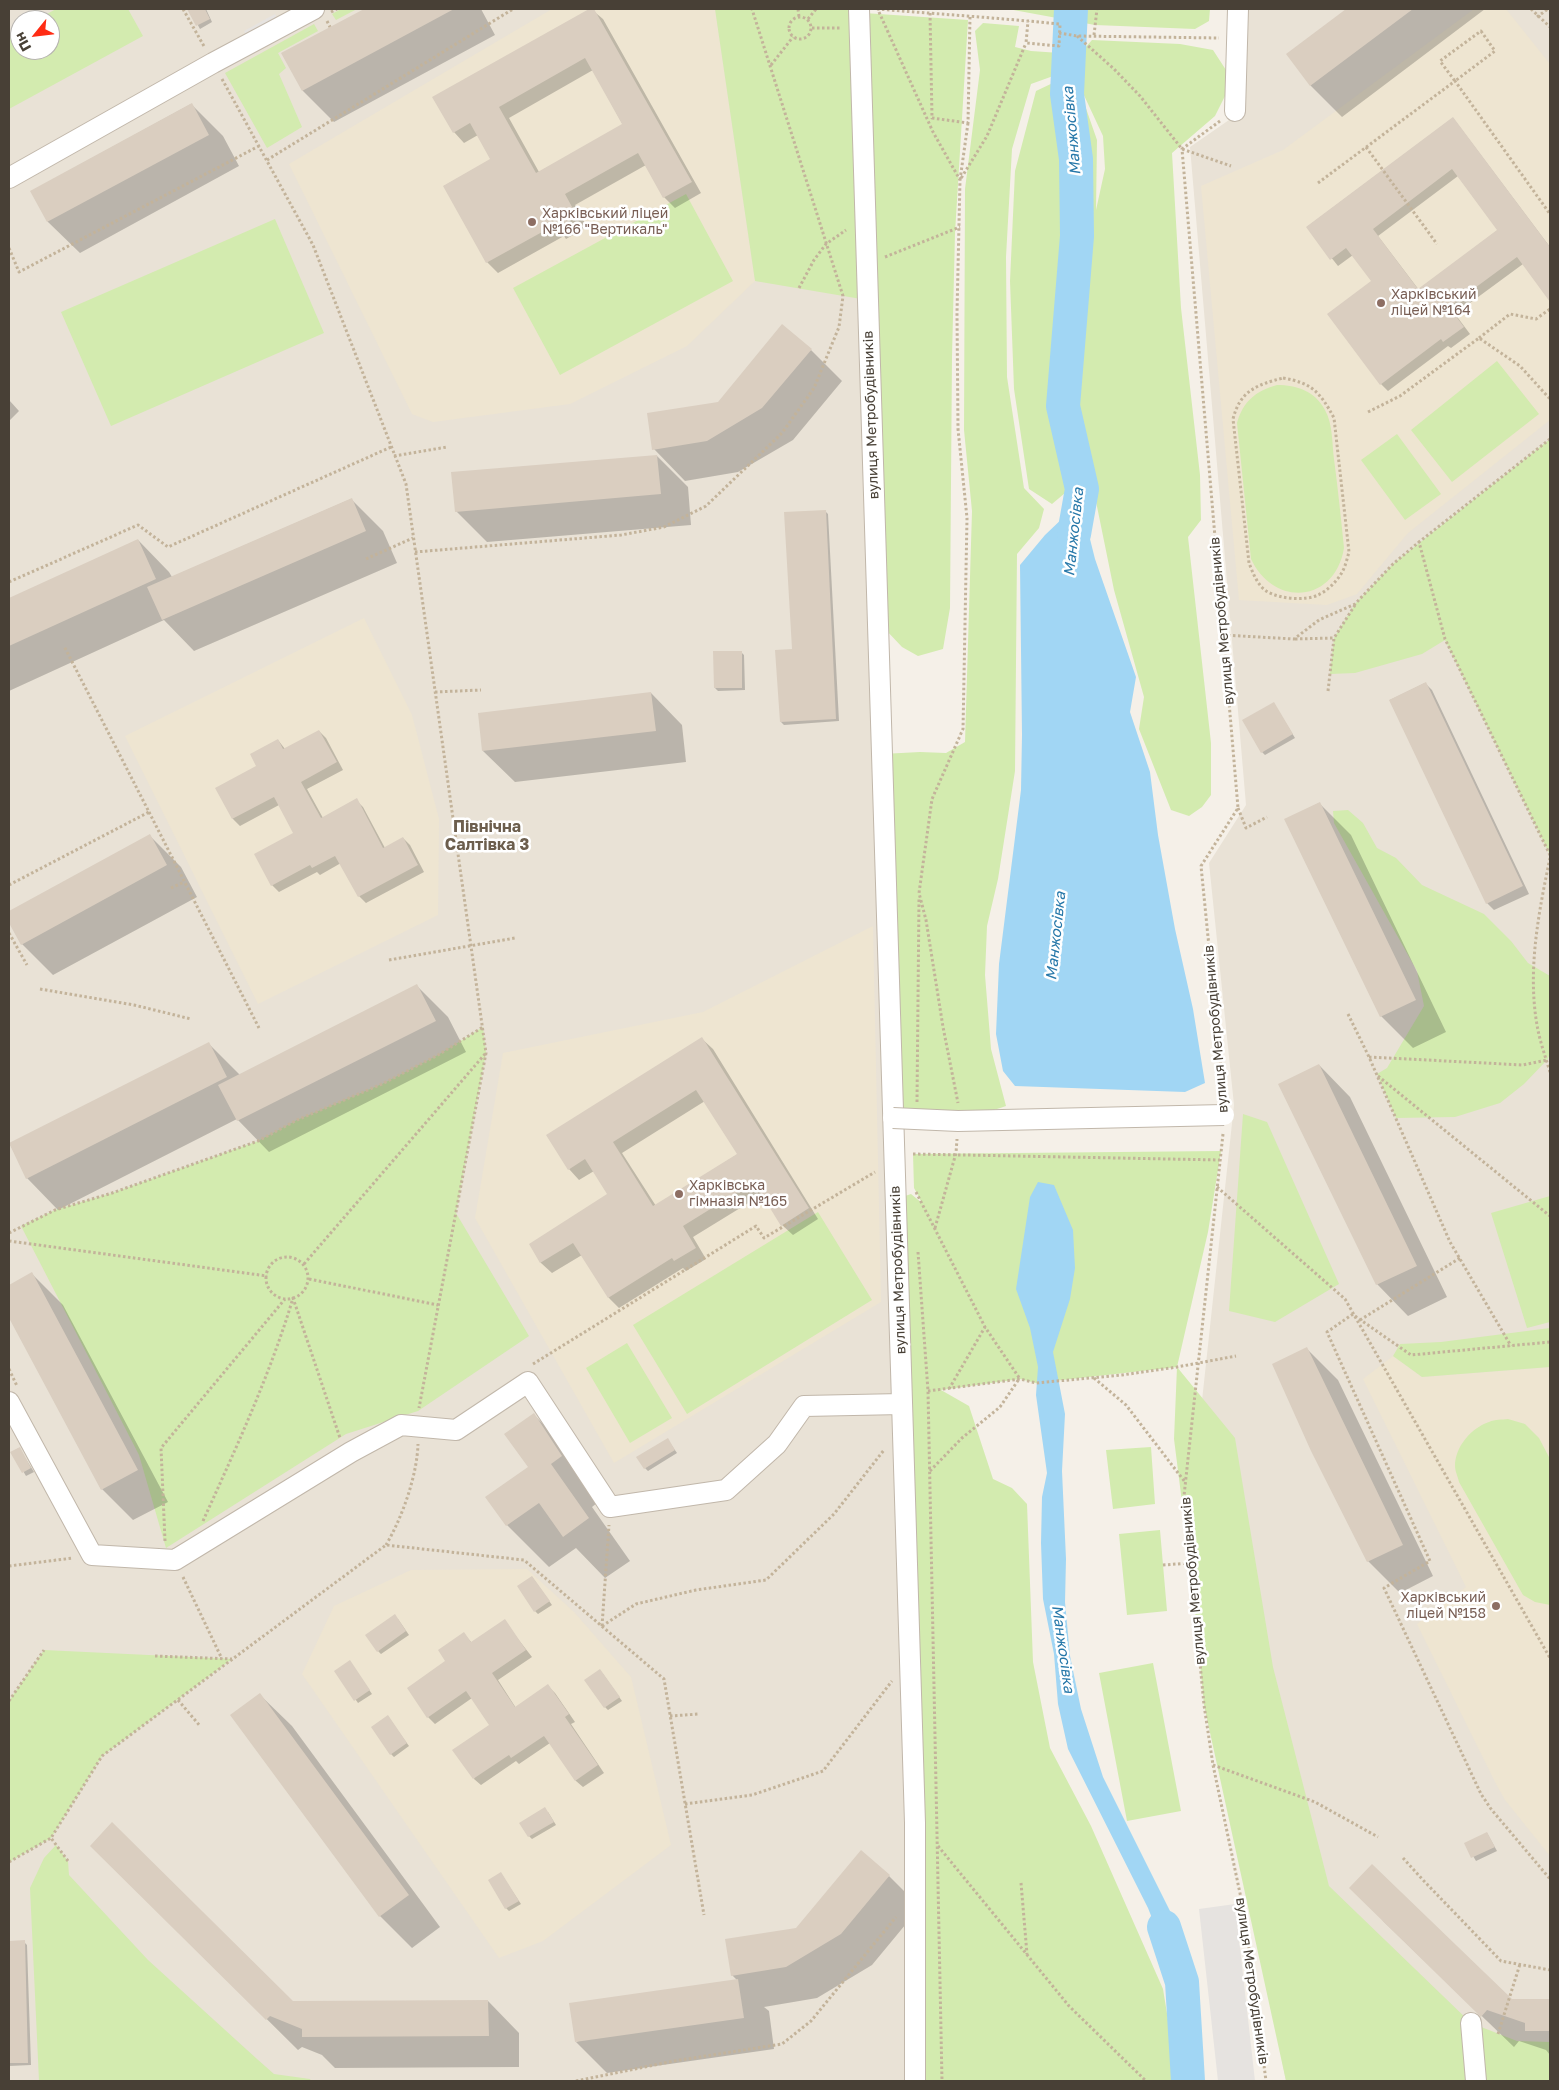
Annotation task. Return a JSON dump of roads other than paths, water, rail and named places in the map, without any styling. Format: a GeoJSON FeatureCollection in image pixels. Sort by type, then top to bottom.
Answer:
{"type":"FeatureCollection","features":[{"type":"Feature","properties":{"kind":"street"},"geometry":{"type":"LineString","coordinates":[[9,178],[213,63],[314,9]]}},
{"type":"Feature","properties":{"kind":"street"},"geometry":{"type":"LineString","coordinates":[[1235,111],[1238,9]]}},
{"type":"Feature","properties":{"kind":"street","name":"вулиця Метробудівників"},"geometry":{"type":"LineString","coordinates":[[859,19],[910,1659],[915,1895],[915,2081]]}},
{"type":"Feature","properties":{"kind":"street"},"geometry":{"type":"LineString","coordinates":[[893,1118],[958,1121],[1224,1115]]}},
{"type":"Feature","properties":{"kind":"street"},"geometry":{"type":"LineString","coordinates":[[13,1394],[92,1555],[175,1560],[351,1452],[401,1425],[423,1419],[456,1430],[528,1382],[610,1507],[726,1490],[777,1444],[804,1406],[902,1404]]}},
{"type":"Feature","properties":{"kind":"street"},"geometry":{"type":"LineString","coordinates":[[1471,2023],[1476,2081]]}},
{"type":"Feature","properties":{"kind":"water"},"geometry":{"type":"Polygon","coordinates":[[[1082,489],[1085,519],[1095,559],[1136,677],[1130,712],[1150,772],[1158,835],[1175,929],[1193,1009],[1205,1083],[1185,1092],[1015,1086],[1003,1071],[996,1034],[999,964],[1021,790],[1020,565],[1045,535],[1066,515],[1082,489]]]}},
{"type":"Feature","properties":{"kind":"water"},"geometry":{"type":"Polygon","coordinates":[[[1038,1182],[1054,1185],[1073,1230],[1075,1268],[1070,1299],[1053,1352],[1065,1414],[1062,1471],[1066,1559],[1065,1602],[1070,1656],[1081,1709],[1103,1777],[1172,1915],[1190,1958],[1175,1976],[1148,1908],[1068,1749],[1058,1704],[1054,1654],[1043,1599],[1042,1497],[1047,1473],[1036,1395],[1038,1367],[1030,1328],[1016,1289],[1030,1197],[1038,1182]]]}},
{"type":"Feature","properties":{"kind":"waterway","name":"Манжосівка"},"geometry":{"type":"LineString","coordinates":[[1071,9],[1067,94],[1076,159],[1077,236],[1063,406],[1082,489],[1074,534]]}},
{"type":"Feature","properties":{"kind":"waterway","name":"Манжосівка"},"geometry":{"type":"LineString","coordinates":[[1164,1927],[1182,1982],[1188,2081]]}},
{"type":"Feature","properties":{"kind":"place","name":"Харківський ліцей №166 \"Вертикаль\""},"geometry":{"type":"Point","coordinates":[532,222]}},
{"type":"Feature","properties":{"kind":"place","name":"Харківський ліцей №164"},"geometry":{"type":"Point","coordinates":[1381,303]}},
{"type":"Feature","properties":{"kind":"place","name":"Харківська гімназія №165"},"geometry":{"type":"Point","coordinates":[679,1194]}},
{"type":"Feature","properties":{"kind":"place","name":"Харківський ліцей №158"},"geometry":{"type":"Point","coordinates":[1496,1606]}},
{"type":"Feature","properties":{"kind":"district","name":"Північна Салтівка 3"},"geometry":{"type":"Point","coordinates":[487,836]}}]}
